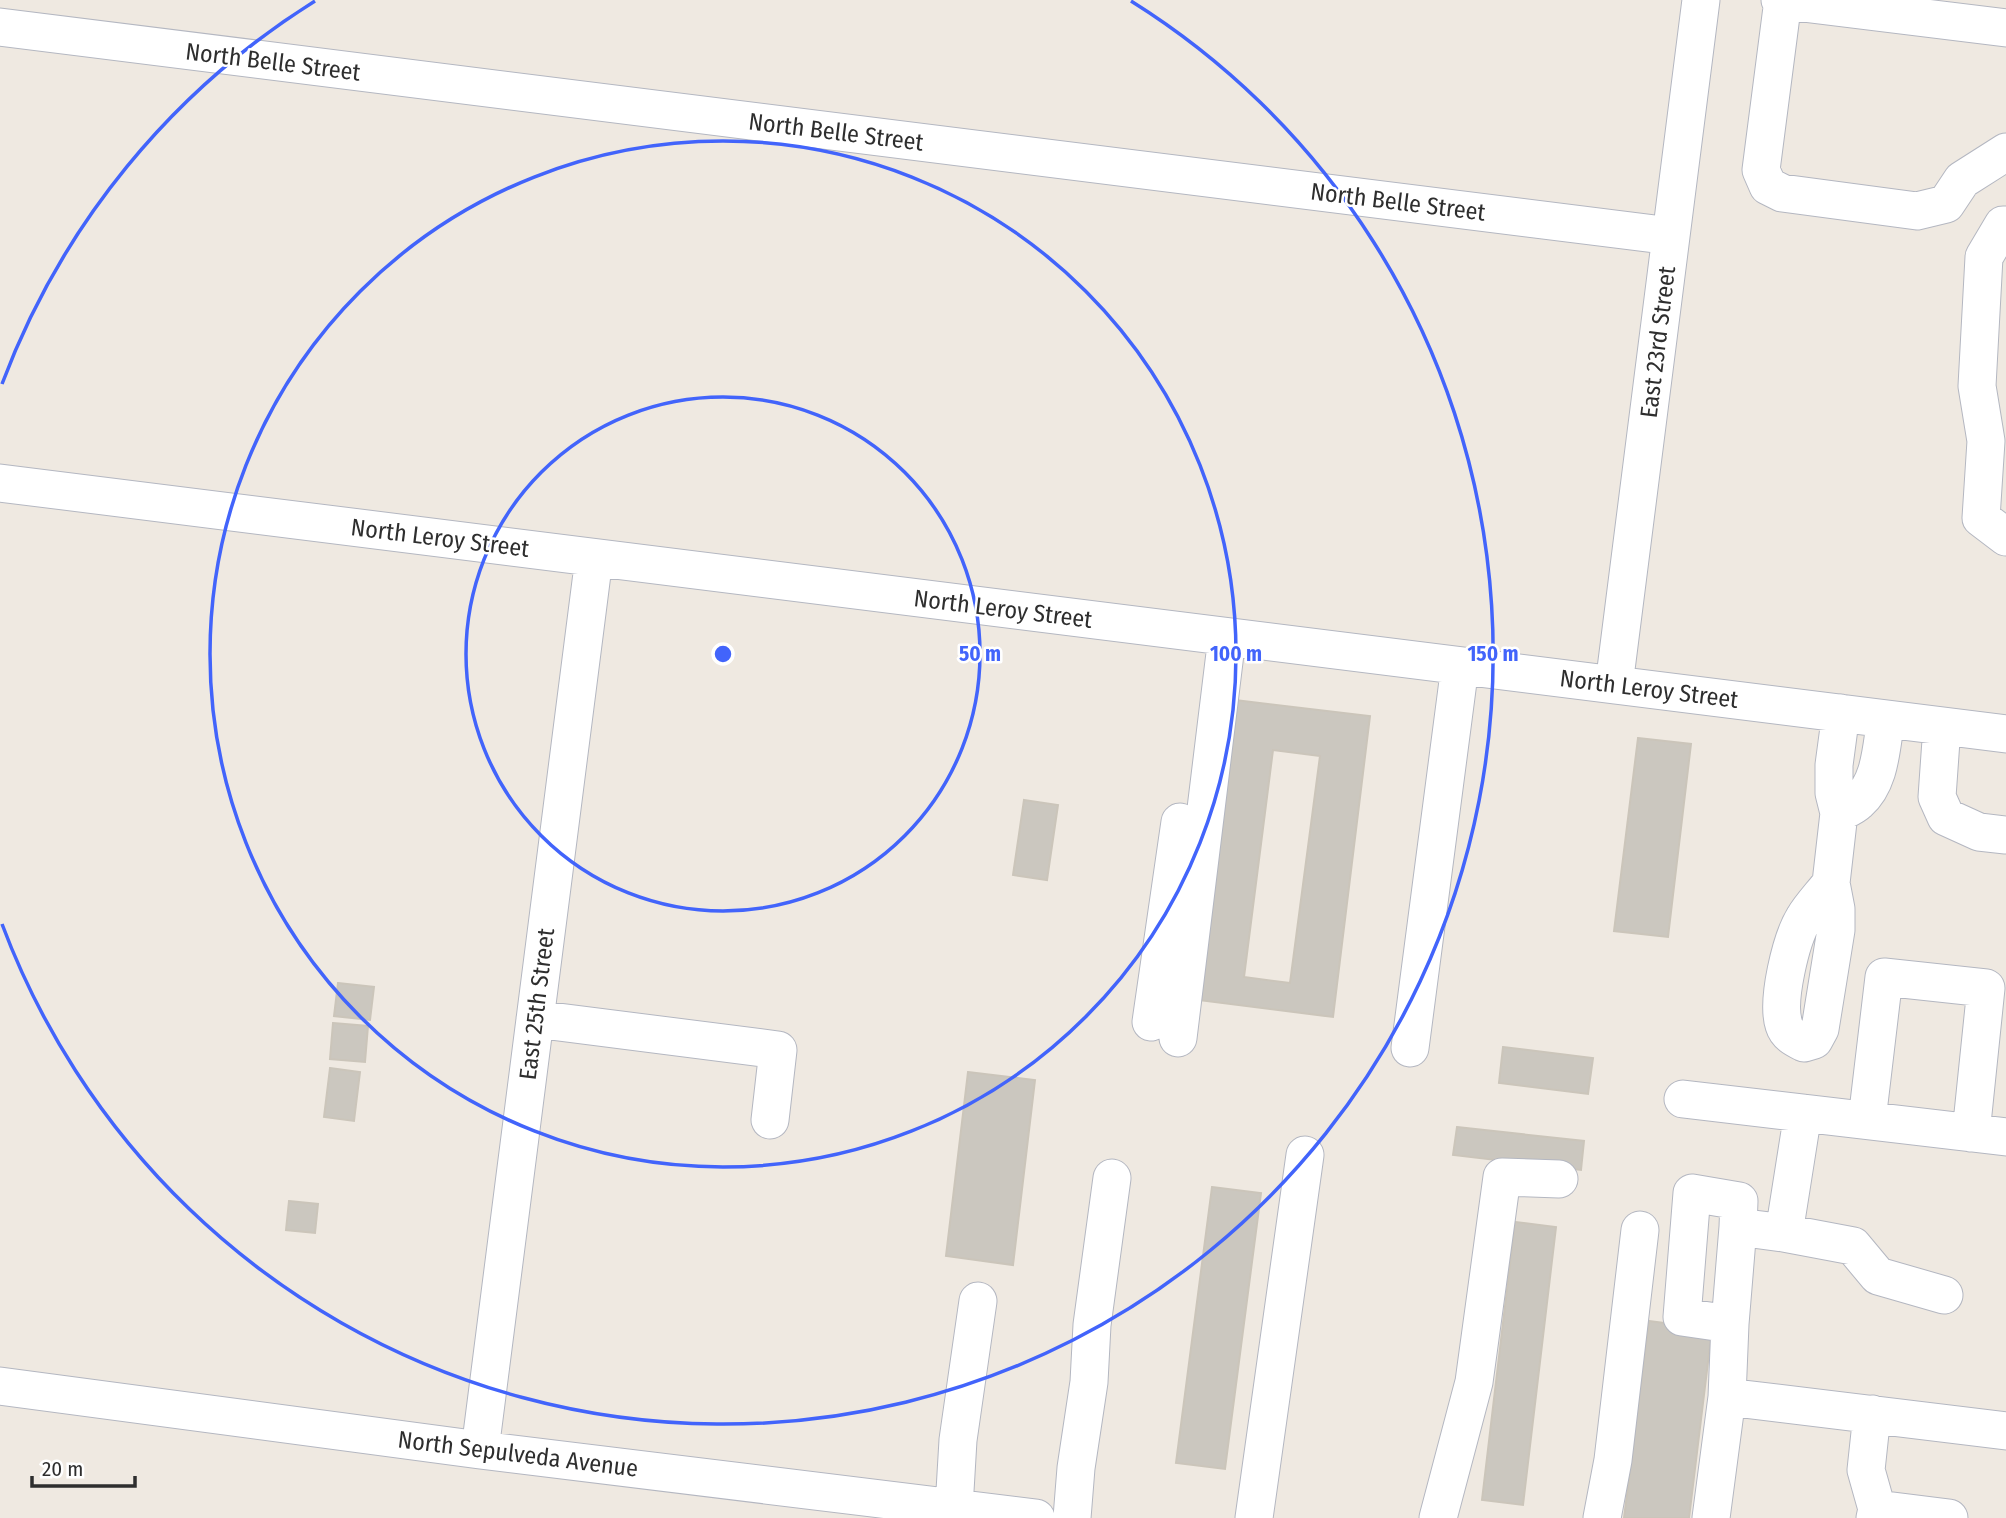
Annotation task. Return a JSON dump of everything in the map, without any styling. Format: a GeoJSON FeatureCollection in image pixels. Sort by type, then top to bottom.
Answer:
{"type":"FeatureCollection","features":[{"type":"Feature","properties":{"kind":"street","name":"East 23rd Street"},"geometry":{"type":"LineString","coordinates":[[1614,685],[1701,0]]}},
{"type":"Feature","properties":{"kind":"street"},"geometry":{"type":"LineString","coordinates":[[1993,18],[1782,0],[1761,170],[1768,186],[1782,193],[1917,211],[1946,204],[1962,180],[2006,152]]}},
{"type":"Feature","properties":{"kind":"street","name":"North Belle Street"},"geometry":{"type":"LineString","coordinates":[[0,27],[1671,236]]}},
{"type":"Feature","properties":{"kind":"street"},"geometry":{"type":"LineString","coordinates":[[2006,225],[2003,225],[1984,257],[1977,386],[1986,441],[1981,519],[2006,537]]}},
{"type":"Feature","properties":{"kind":"street","name":"North Leroy Street"},"geometry":{"type":"LineString","coordinates":[[0,483],[2006,734]]}},
{"type":"Feature","properties":{"kind":"street","name":"East 25th Street"},"geometry":{"type":"LineString","coordinates":[[480,1450],[594,558]]}},
{"type":"Feature","properties":{"kind":"street"},"geometry":{"type":"LineString","coordinates":[[1165,1030],[1216,635]]}},
{"type":"Feature","properties":{"kind":"street"},"geometry":{"type":"LineString","coordinates":[[1435,1009],[1469,667]]}},
{"type":"Feature","properties":{"kind":"street"},"geometry":{"type":"LineString","coordinates":[[1410,1048],[1469,667]]}},
{"type":"Feature","properties":{"kind":"street"},"geometry":{"type":"LineString","coordinates":[[1831,883],[1839,813],[1834,784],[1841,713]]}},
{"type":"Feature","properties":{"kind":"street"},"geometry":{"type":"LineString","coordinates":[[1839,813],[1857,803],[1869,790],[1878,769],[1886,719]]}},
{"type":"Feature","properties":{"kind":"street"},"geometry":{"type":"LineString","coordinates":[[1942,726],[1937,797],[1946,817],[1979,832],[2006,835]]}},
{"type":"Feature","properties":{"kind":"street"},"geometry":{"type":"LineString","coordinates":[[1867,1120],[1884,977],[1986,988],[1970,1133]]}},
{"type":"Feature","properties":{"kind":"street"},"geometry":{"type":"LineString","coordinates":[[535,1019],[778,1050],[770,1120]]}},
{"type":"Feature","properties":{"kind":"street"},"geometry":{"type":"LineString","coordinates":[[1683,1099],[2006,1137]]}},
{"type":"Feature","properties":{"kind":"street"},"geometry":{"type":"LineString","coordinates":[[1784,1233],[1803,1113]]}},
{"type":"Feature","properties":{"kind":"street"},"geometry":{"type":"LineString","coordinates":[[1254,1518],[1305,1155]]}},
{"type":"Feature","properties":{"kind":"street"},"geometry":{"type":"LineString","coordinates":[[1438,1518],[1474,1382],[1502,1177],[1559,1179]]}},
{"type":"Feature","properties":{"kind":"street"},"geometry":{"type":"LineString","coordinates":[[1072,1518],[1076,1468],[1089,1382],[1092,1325],[1112,1178]]}},
{"type":"Feature","properties":{"kind":"street"},"geometry":{"type":"LineString","coordinates":[[1711,1518],[1727,1396],[1739,1200],[1692,1193],[1682,1317],[1730,1324]]}},
{"type":"Feature","properties":{"kind":"street"},"geometry":{"type":"LineString","coordinates":[[1738,1227],[1853,1246],[1878,1276],[1944,1295]]}},
{"type":"Feature","properties":{"kind":"street"},"geometry":{"type":"LineString","coordinates":[[1602,1518],[1612,1460],[1640,1230]]}},
{"type":"Feature","properties":{"kind":"street"},"geometry":{"type":"LineString","coordinates":[[954,1508],[957,1440],[978,1301]]}},
{"type":"Feature","properties":{"kind":"street","name":"North Sepulveda Avenue"},"geometry":{"type":"LineString","coordinates":[[0,1386],[480,1450],[1036,1518]]}},
{"type":"Feature","properties":{"kind":"street"},"geometry":{"type":"LineString","coordinates":[[1727,1396],[2006,1430]]}},
{"type":"Feature","properties":{"kind":"street"},"geometry":{"type":"LineString","coordinates":[[1872,1414],[1866,1470],[1876,1513],[1949,1518]]}},
{"type":"Feature","properties":{"kind":"building"},"geometry":{"type":"Polygon","coordinates":[[[1235,700],[1370,716],[1333,1017],[1198,1000],[1235,700]],[[1273,750],[1244,977],[1290,983],[1320,756],[1273,750]]]}},
{"type":"Feature","properties":{"kind":"building"},"geometry":{"type":"Polygon","coordinates":[[[1638,738],[1691,744],[1668,937],[1614,931],[1638,738]]]}},
{"type":"Feature","properties":{"kind":"building"},"geometry":{"type":"Polygon","coordinates":[[[1024,800],[1058,805],[1047,880],[1013,875],[1024,800]]]}},
{"type":"Feature","properties":{"kind":"building"},"geometry":{"type":"Polygon","coordinates":[[[338,983],[374,987],[370,1020],[334,1016],[338,983]]]}},
{"type":"Feature","properties":{"kind":"building"},"geometry":{"type":"Polygon","coordinates":[[[333,1023],[368,1026],[365,1062],[330,1059],[333,1023]]]}},
{"type":"Feature","properties":{"kind":"building"},"geometry":{"type":"Polygon","coordinates":[[[1503,1047],[1593,1058],[1588,1094],[1499,1083],[1503,1047]]]}},
{"type":"Feature","properties":{"kind":"building"},"geometry":{"type":"Polygon","coordinates":[[[330,1068],[360,1072],[354,1121],[324,1117],[330,1068]]]}},
{"type":"Feature","properties":{"kind":"building"},"geometry":{"type":"Polygon","coordinates":[[[968,1072],[1035,1080],[1013,1265],[946,1256],[968,1072]]]}},
{"type":"Feature","properties":{"kind":"building"},"geometry":{"type":"Polygon","coordinates":[[[1457,1127],[1584,1141],[1581,1170],[1453,1155],[1457,1127]]]}},
{"type":"Feature","properties":{"kind":"building"},"geometry":{"type":"Polygon","coordinates":[[[1212,1187],[1261,1193],[1225,1469],[1176,1463],[1212,1187]]]}},
{"type":"Feature","properties":{"kind":"building"},"geometry":{"type":"Polygon","coordinates":[[[289,1201],[318,1204],[315,1233],[286,1230],[289,1201]]]}},
{"type":"Feature","properties":{"kind":"building"},"geometry":{"type":"Polygon","coordinates":[[[1515,1222],[1556,1227],[1523,1505],[1482,1500],[1515,1222]]]}},
{"type":"Feature","properties":{"kind":"building"},"geometry":{"type":"Polygon","coordinates":[[[1649,1321],[1712,1329],[1689,1518],[1624,1518],[1649,1321]]]}}]}
